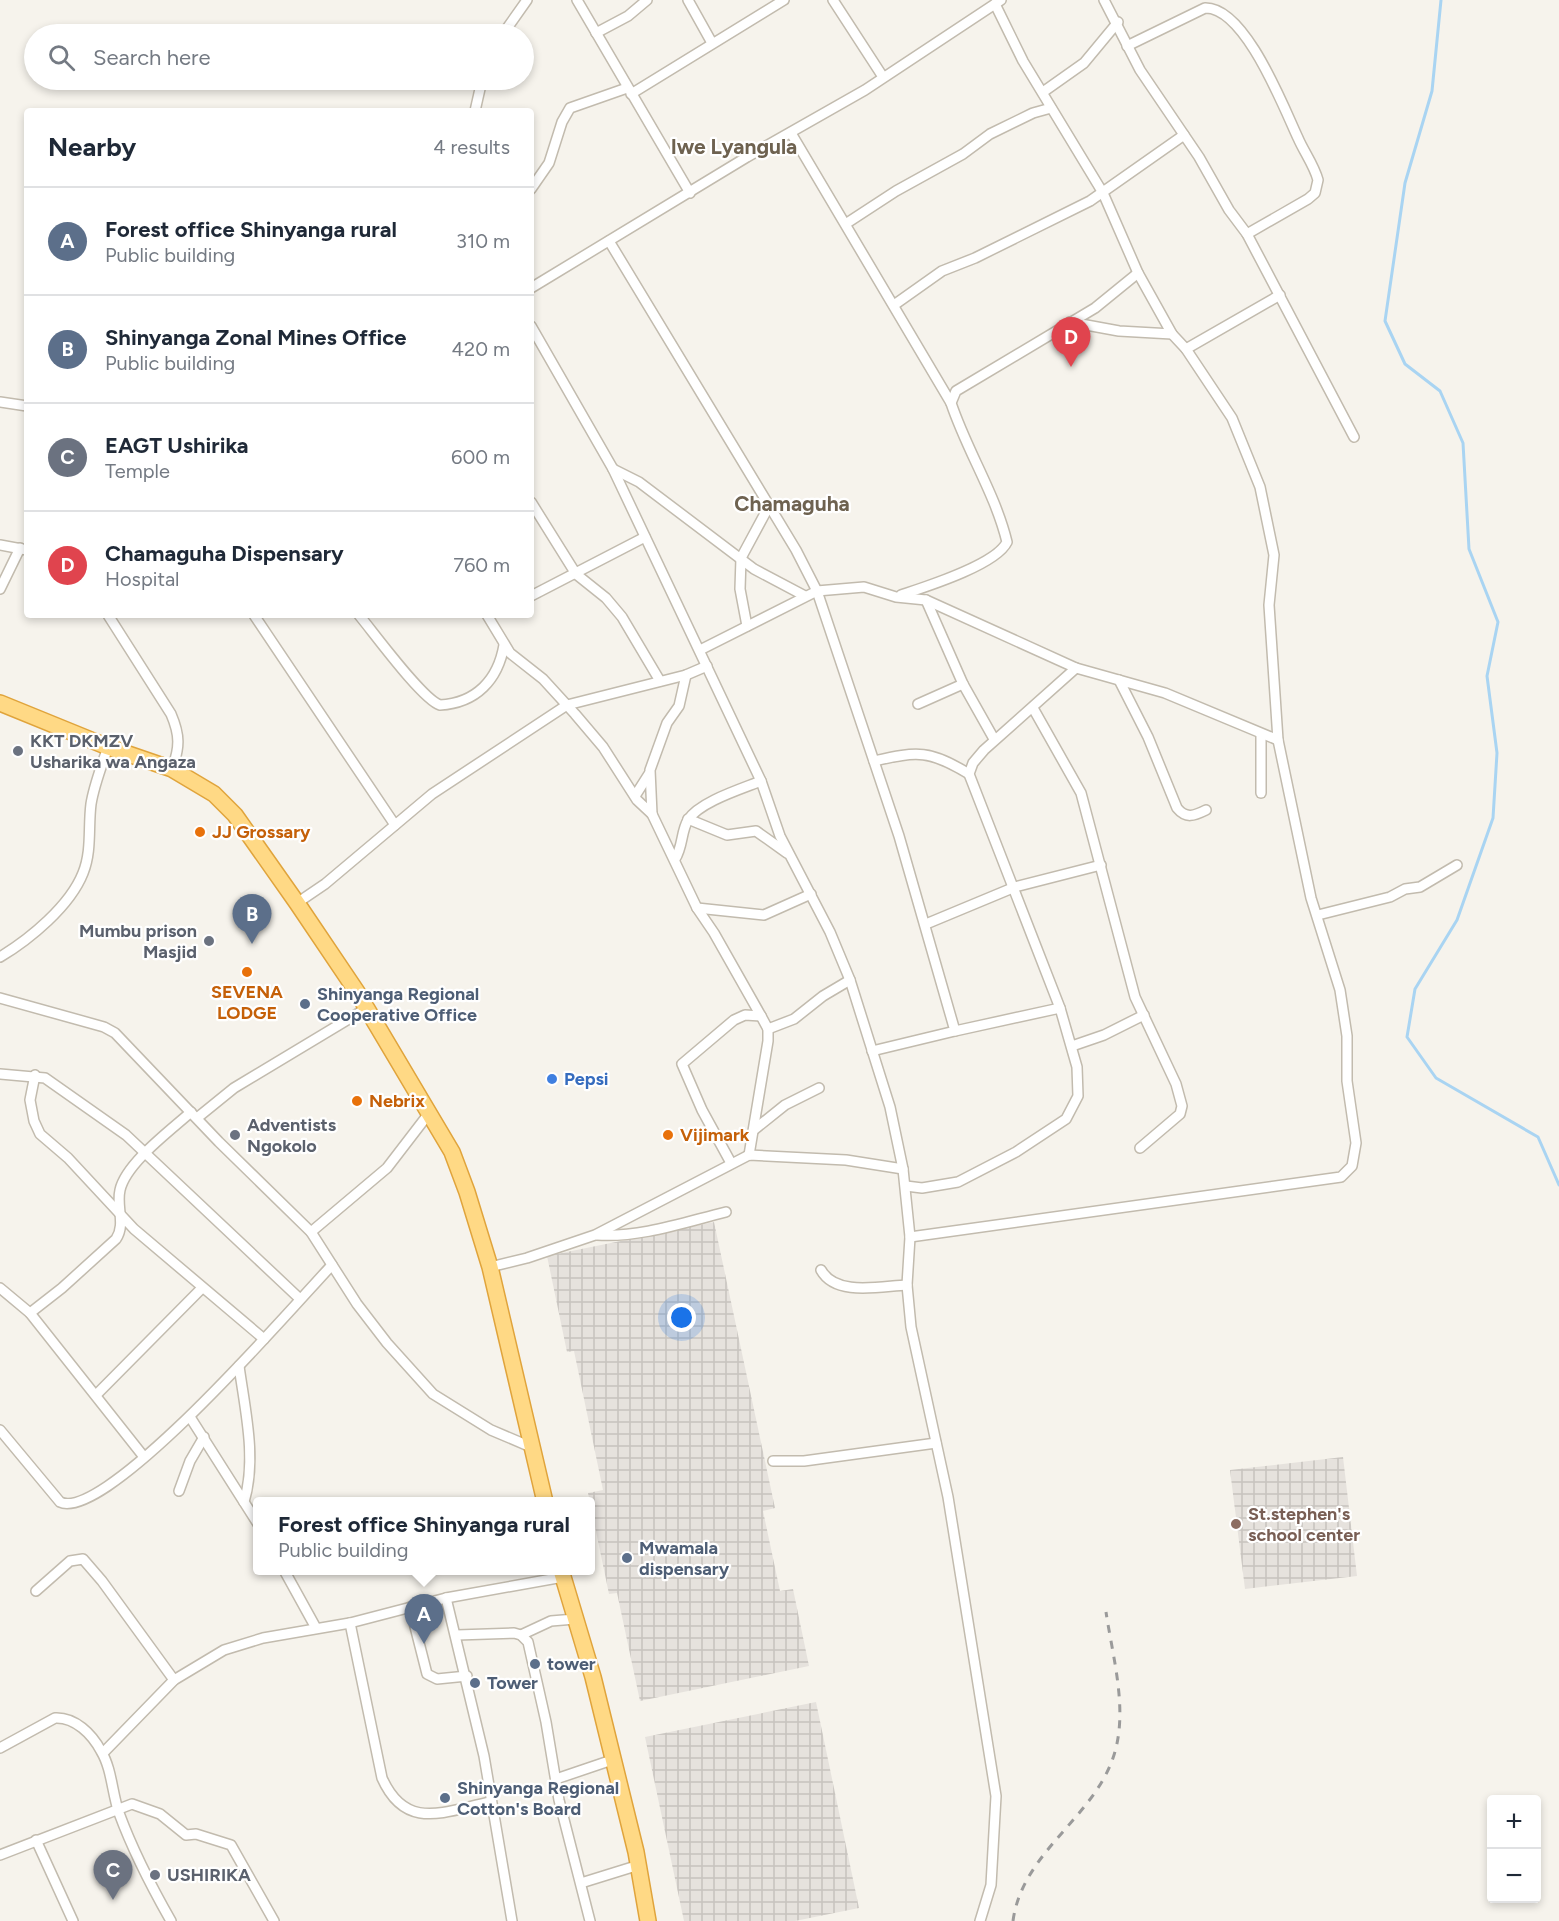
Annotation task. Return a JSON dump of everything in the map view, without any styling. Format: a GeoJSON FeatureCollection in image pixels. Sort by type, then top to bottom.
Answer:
{"type":"FeatureCollection","features":[{"type":"Feature","properties":{"kind":"highway"},"geometry":{"type":"LineString","coordinates":[[0,703],[108,747],[172,769],[214,794],[235,815],[297,903],[366,1008],[452,1152],[490,1267],[544,1497]]}},
{"type":"Feature","properties":{"kind":"highway"},"geometry":{"type":"LineString","coordinates":[[562,1575],[593,1677],[639,1866],[648,1921]]}},
{"type":"Feature","properties":{"kind":"street"},"geometry":{"type":"LineString","coordinates":[[510,24],[526,0]]}},
{"type":"Feature","properties":{"kind":"street"},"geometry":{"type":"LineString","coordinates":[[596,33],[628,16],[647,0]]}},
{"type":"Feature","properties":{"kind":"street"},"geometry":{"type":"LineString","coordinates":[[688,0],[712,43]]}},
{"type":"Feature","properties":{"kind":"street"},"geometry":{"type":"LineString","coordinates":[[534,185],[549,163],[562,122],[570,108],[629,91],[784,0]]}},
{"type":"Feature","properties":{"kind":"street"},"geometry":{"type":"LineString","coordinates":[[833,0],[884,77]]}},
{"type":"Feature","properties":{"kind":"street"},"geometry":{"type":"LineString","coordinates":[[1104,0],[1118,22],[1127,46],[1247,234],[1354,437]]}},
{"type":"Feature","properties":{"kind":"street"},"geometry":{"type":"LineString","coordinates":[[581,2],[596,33],[690,194]]}},
{"type":"Feature","properties":{"kind":"street"},"geometry":{"type":"LineString","coordinates":[[534,286],[884,77],[998,2],[1015,46],[1103,192],[1138,273],[1172,334],[1186,349],[1232,418],[1260,487],[1274,555],[1269,605],[1278,740],[1306,877],[1337,975],[1347,1036],[1347,1081],[1356,1143],[1352,1167],[1341,1177],[910,1237]]}},
{"type":"Feature","properties":{"kind":"street"},"geometry":{"type":"LineString","coordinates":[[1127,46],[1205,8],[1212,8],[1223,12],[1257,53],[1318,180],[1315,193],[1308,199],[1247,234]]}},
{"type":"Feature","properties":{"kind":"street"},"geometry":{"type":"LineString","coordinates":[[1043,92],[1084,63],[1118,22]]}},
{"type":"Feature","properties":{"kind":"street"},"geometry":{"type":"LineString","coordinates":[[476,108],[480,90]]}},
{"type":"Feature","properties":{"kind":"street"},"geometry":{"type":"LineString","coordinates":[[847,224],[896,191],[963,154],[990,134],[1051,108]]}},
{"type":"Feature","properties":{"kind":"street"},"geometry":{"type":"LineString","coordinates":[[791,133],[951,403],[998,512],[1007,542],[999,553],[948,579],[896,597]]}},
{"type":"Feature","properties":{"kind":"street"},"geometry":{"type":"LineString","coordinates":[[894,305],[933,275],[975,258],[1078,208],[1184,135]]}},
{"type":"Feature","properties":{"kind":"street"},"geometry":{"type":"LineString","coordinates":[[609,241],[769,506],[817,591],[927,924],[955,1031]]}},
{"type":"Feature","properties":{"kind":"street"},"geometry":{"type":"LineString","coordinates":[[951,403],[959,388],[1109,298],[1138,273]]}},
{"type":"Feature","properties":{"kind":"street"},"geometry":{"type":"LineString","coordinates":[[1186,349],[1280,295]]}},
{"type":"Feature","properties":{"kind":"street"},"geometry":{"type":"LineString","coordinates":[[1070,322],[1119,331],[1172,334]]}},
{"type":"Feature","properties":{"kind":"street"},"geometry":{"type":"LineString","coordinates":[[534,331],[613,469],[761,781],[780,836],[812,894],[850,980],[890,1107],[906,1186],[910,1237],[907,1285],[911,1327],[948,1497],[996,1796],[991,1885],[980,1921]]}},
{"type":"Feature","properties":{"kind":"street"},"geometry":{"type":"LineString","coordinates":[[0,402],[24,406]]}},
{"type":"Feature","properties":{"kind":"street"},"geometry":{"type":"LineString","coordinates":[[613,469],[639,482],[717,544],[741,558],[754,569],[805,596]]}},
{"type":"Feature","properties":{"kind":"street"},"geometry":{"type":"LineString","coordinates":[[747,626],[740,589],[741,558],[769,506]]}},
{"type":"Feature","properties":{"kind":"street"},"geometry":{"type":"LineString","coordinates":[[534,507],[576,574],[606,598],[622,617],[660,681]]}},
{"type":"Feature","properties":{"kind":"street"},"geometry":{"type":"LineString","coordinates":[[534,595],[645,537]]}},
{"type":"Feature","properties":{"kind":"street"},"geometry":{"type":"LineString","coordinates":[[0,545],[24,549],[0,589]]}},
{"type":"Feature","properties":{"kind":"street"},"geometry":{"type":"LineString","coordinates":[[700,650],[817,591],[864,587],[896,597],[926,600],[1076,668],[1165,693],[1278,740]]}},
{"type":"Feature","properties":{"kind":"street"},"geometry":{"type":"LineString","coordinates":[[926,600],[963,684],[994,739]]}},
{"type":"Feature","properties":{"kind":"street"},"geometry":{"type":"LineString","coordinates":[[110,618],[171,714],[177,728],[180,742],[172,769]]}},
{"type":"Feature","properties":{"kind":"street"},"geometry":{"type":"LineString","coordinates":[[256,618],[395,825]]}},
{"type":"Feature","properties":{"kind":"street"},"geometry":{"type":"LineString","coordinates":[[361,618],[398,664],[431,700],[440,705],[464,700],[485,688],[497,670],[504,645]]}},
{"type":"Feature","properties":{"kind":"street"},"geometry":{"type":"LineString","coordinates":[[491,618],[504,645],[516,658],[543,679],[567,705],[603,747],[635,796],[652,814]]}},
{"type":"Feature","properties":{"kind":"street"},"geometry":{"type":"LineString","coordinates":[[297,903],[325,884],[446,784],[567,705],[686,675],[707,666]]}},
{"type":"Feature","properties":{"kind":"street"},"geometry":{"type":"LineString","coordinates":[[969,774],[978,756],[994,739],[1033,708],[1076,668]]}},
{"type":"Feature","properties":{"kind":"street"},"geometry":{"type":"LineString","coordinates":[[635,796],[649,774],[662,736],[679,706],[686,675]]}},
{"type":"Feature","properties":{"kind":"street"},"geometry":{"type":"LineString","coordinates":[[1119,681],[1148,737],[1177,808],[1183,814],[1190,816],[1206,810]]}},
{"type":"Feature","properties":{"kind":"street"},"geometry":{"type":"LineString","coordinates":[[918,704],[963,684]]}},
{"type":"Feature","properties":{"kind":"street"},"geometry":{"type":"LineString","coordinates":[[1033,708],[1081,793],[1135,997],[1172,1071],[1182,1106],[1174,1120],[1140,1148]]}},
{"type":"Feature","properties":{"kind":"street"},"geometry":{"type":"LineString","coordinates":[[1261,734],[1261,793]]}},
{"type":"Feature","properties":{"kind":"street"},"geometry":{"type":"LineString","coordinates":[[0,957],[31,938],[44,926],[79,880],[88,848],[92,803],[108,747]]}},
{"type":"Feature","properties":{"kind":"street"},"geometry":{"type":"LineString","coordinates":[[874,761],[924,754],[936,756],[969,774],[1015,887],[1060,1008],[1072,1046],[1078,1096],[1066,1119],[1016,1152],[958,1182],[922,1188],[906,1186]]}},
{"type":"Feature","properties":{"kind":"street"},"geometry":{"type":"LineString","coordinates":[[649,774],[652,814],[662,839],[675,859],[697,908],[714,933],[768,1029],[755,1129],[749,1155]]}},
{"type":"Feature","properties":{"kind":"street"},"geometry":{"type":"LineString","coordinates":[[675,859],[682,844],[688,819],[695,811],[761,781]]}},
{"type":"Feature","properties":{"kind":"street"},"geometry":{"type":"LineString","coordinates":[[688,819],[727,835],[756,831],[790,857]]}},
{"type":"Feature","properties":{"kind":"street"},"geometry":{"type":"LineString","coordinates":[[927,924],[1015,887],[1101,865]]}},
{"type":"Feature","properties":{"kind":"street"},"geometry":{"type":"LineString","coordinates":[[1318,915],[1390,897],[1405,889],[1416,888],[1457,865]]}},
{"type":"Feature","properties":{"kind":"street"},"geometry":{"type":"LineString","coordinates":[[697,908],[764,915],[812,894]]}},
{"type":"Feature","properties":{"kind":"street"},"geometry":{"type":"LineString","coordinates":[[768,1029],[794,1019],[823,996],[850,980]]}},
{"type":"Feature","properties":{"kind":"street"},"geometry":{"type":"LineString","coordinates":[[0,991],[3,999],[104,1027],[115,1033],[311,1232],[387,1343],[433,1394],[491,1430],[531,1447]]}},
{"type":"Feature","properties":{"kind":"street"},"geometry":{"type":"LineString","coordinates":[[30,1313],[62,1288],[116,1239],[121,1230],[118,1211],[123,1182],[146,1152],[234,1088],[366,1008]]}},
{"type":"Feature","properties":{"kind":"street"},"geometry":{"type":"LineString","coordinates":[[872,1051],[1060,1008]]}},
{"type":"Feature","properties":{"kind":"street"},"geometry":{"type":"LineString","coordinates":[[730,1163],[702,1110],[682,1064],[735,1020],[745,1015],[761,1016]]}},
{"type":"Feature","properties":{"kind":"street"},"geometry":{"type":"LineString","coordinates":[[1072,1046],[1104,1035],[1144,1015]]}},
{"type":"Feature","properties":{"kind":"street"},"geometry":{"type":"LineString","coordinates":[[0,1074],[35,1075],[45,1078],[126,1135],[300,1299]]}},
{"type":"Feature","properties":{"kind":"street"},"geometry":{"type":"LineString","coordinates":[[35,1075],[30,1100],[34,1120],[40,1134],[62,1151],[148,1241],[264,1339]]}},
{"type":"Feature","properties":{"kind":"street"},"geometry":{"type":"LineString","coordinates":[[755,1129],[785,1105],[819,1088]]}},
{"type":"Feature","properties":{"kind":"street"},"geometry":{"type":"LineString","coordinates":[[311,1232],[387,1168],[430,1112]]}},
{"type":"Feature","properties":{"kind":"street"},"geometry":{"type":"LineString","coordinates":[[490,1267],[527,1258],[595,1234],[680,1193],[730,1163],[749,1155],[846,1160],[903,1169]]}},
{"type":"Feature","properties":{"kind":"street"},"geometry":{"type":"LineString","coordinates":[[595,1234],[616,1236],[726,1212]]}},
{"type":"Feature","properties":{"kind":"street"},"geometry":{"type":"LineString","coordinates":[[0,1430],[41,1482],[66,1505],[78,1503],[144,1457],[190,1417],[332,1265]]}},
{"type":"Feature","properties":{"kind":"street"},"geometry":{"type":"LineString","coordinates":[[821,1270],[825,1278],[837,1286],[907,1285]]}},
{"type":"Feature","properties":{"kind":"street"},"geometry":{"type":"LineString","coordinates":[[0,1288],[30,1313],[144,1457]]}},
{"type":"Feature","properties":{"kind":"street"},"geometry":{"type":"LineString","coordinates":[[96,1395],[202,1288]]}},
{"type":"Feature","properties":{"kind":"street"},"geometry":{"type":"LineString","coordinates":[[239,1366],[249,1449],[250,1482],[244,1502]]}},
{"type":"Feature","properties":{"kind":"street"},"geometry":{"type":"LineString","coordinates":[[190,1417],[253,1516]]}},
{"type":"Feature","properties":{"kind":"street"},"geometry":{"type":"LineString","coordinates":[[179,1491],[190,1461],[204,1437]]}},
{"type":"Feature","properties":{"kind":"street"},"geometry":{"type":"LineString","coordinates":[[773,1461],[804,1461],[936,1443]]}},
{"type":"Feature","properties":{"kind":"street"},"geometry":{"type":"LineString","coordinates":[[36,1591],[70,1561],[83,1559],[102,1581],[174,1680]]}},
{"type":"Feature","properties":{"kind":"street"},"geometry":{"type":"LineString","coordinates":[[287,1575],[316,1628]]}},
{"type":"Feature","properties":{"kind":"street"},"geometry":{"type":"LineString","coordinates":[[103,1753],[174,1680],[224,1650],[243,1643],[350,1623],[446,1598],[557,1575]]}},
{"type":"Feature","properties":{"kind":"street"},"geometry":{"type":"LineString","coordinates":[[446,1598],[467,1677],[484,1756],[512,1921]]}},
{"type":"Feature","properties":{"kind":"street"},"geometry":{"type":"LineString","coordinates":[[410,1607],[427,1674],[437,1679],[467,1677]]}},
{"type":"Feature","properties":{"kind":"street"},"geometry":{"type":"LineString","coordinates":[[456,1635],[521,1635],[551,1621],[575,1619]]}},
{"type":"Feature","properties":{"kind":"street"},"geometry":{"type":"LineString","coordinates":[[350,1623],[382,1778],[390,1795],[404,1809],[426,1814],[490,1802]]}},
{"type":"Feature","properties":{"kind":"street"},"geometry":{"type":"LineString","coordinates":[[521,1635],[528,1642],[538,1682],[556,1779],[590,1921]]}},
{"type":"Feature","properties":{"kind":"street"},"geometry":{"type":"LineString","coordinates":[[0,1748],[55,1718],[65,1718],[84,1730],[103,1753],[118,1810],[147,1878],[171,1921]]}},
{"type":"Feature","properties":{"kind":"street"},"geometry":{"type":"LineString","coordinates":[[556,1779],[612,1760]]}},
{"type":"Feature","properties":{"kind":"street"},"geometry":{"type":"LineString","coordinates":[[0,1855],[132,1804],[160,1814],[186,1835],[196,1834],[231,1845],[274,1921]]}},
{"type":"Feature","properties":{"kind":"street"},"geometry":{"type":"LineString","coordinates":[[36,1840],[73,1921]]}},
{"type":"Feature","properties":{"kind":"street"},"geometry":{"type":"LineString","coordinates":[[581,1882],[639,1866]]}},
{"type":"Feature","properties":{"kind":"shaded area"},"geometry":{"type":"Polygon","coordinates":[[[714,1222],[775,1508],[763,1511],[780,1591],[793,1589],[809,1666],[640,1701],[617,1593],[609,1594],[595,1527],[595,1497],[589,1497],[588,1493],[603,1490],[574,1351],[567,1352],[547,1256],[714,1222]]]}},
{"type":"Feature","properties":{"kind":"shaded area"},"geometry":{"type":"Polygon","coordinates":[[[1343,1457],[1357,1576],[1245,1589],[1230,1470],[1343,1457]]]}},
{"type":"Feature","properties":{"kind":"shaded area"},"geometry":{"type":"Polygon","coordinates":[[[816,1702],[859,1908],[795,1921],[684,1921],[645,1737],[816,1702]]]}},
{"type":"Feature","properties":{"kind":"waterway"},"geometry":{"type":"LineString","coordinates":[[1441,0],[1432,91],[1405,183],[1385,321],[1405,364],[1440,391],[1463,443],[1469,549],[1498,622],[1487,676],[1497,753],[1493,818],[1457,920],[1415,989],[1407,1037],[1436,1078],[1538,1137],[1559,1185]]}},
{"type":"Feature","properties":{"kind":"railway"},"geometry":{"type":"LineString","coordinates":[[1013,1921],[1019,1897],[1029,1875],[1090,1800],[1113,1758],[1118,1740],[1120,1704],[1106,1612]]}},
{"type":"Feature","properties":{"kind":"place","name":"Chamaguha Dispensary"},"geometry":{"type":"Point","coordinates":[1071,367]}},
{"type":"Feature","properties":{"kind":"place","name":"KKT DKMZV Usharika wa Angaza"},"geometry":{"type":"Point","coordinates":[18,751]}},
{"type":"Feature","properties":{"kind":"place","name":"JJ Grossary"},"geometry":{"type":"Point","coordinates":[200,832]}},
{"type":"Feature","properties":{"kind":"place","name":"Mumbu prison Masjid"},"geometry":{"type":"Point","coordinates":[209,941]}},
{"type":"Feature","properties":{"kind":"place","name":"Shinyanga Zonal Mines Office"},"geometry":{"type":"Point","coordinates":[252,944]}},
{"type":"Feature","properties":{"kind":"place","name":"SEVENA LODGE"},"geometry":{"type":"Point","coordinates":[247,972]}},
{"type":"Feature","properties":{"kind":"place","name":"Shinyanga Regional Cooperative Office"},"geometry":{"type":"Point","coordinates":[305,1004]}},
{"type":"Feature","properties":{"kind":"place","name":"Pepsi"},"geometry":{"type":"Point","coordinates":[552,1079]}},
{"type":"Feature","properties":{"kind":"place","name":"Nebrix"},"geometry":{"type":"Point","coordinates":[357,1101]}},
{"type":"Feature","properties":{"kind":"place","name":"Adventists Ngokolo"},"geometry":{"type":"Point","coordinates":[235,1135]}},
{"type":"Feature","properties":{"kind":"place","name":"Vijimark"},"geometry":{"type":"Point","coordinates":[668,1135]}},
{"type":"Feature","properties":{"kind":"place","name":"St.stephen's school center"},"geometry":{"type":"Point","coordinates":[1236,1524]}},
{"type":"Feature","properties":{"kind":"place","name":"Mwamala dispensary"},"geometry":{"type":"Point","coordinates":[627,1558]}},
{"type":"Feature","properties":{"kind":"place","name":"Forest office Shinyanga rural"},"geometry":{"type":"Point","coordinates":[424,1644]}},
{"type":"Feature","properties":{"kind":"place","name":"tower"},"geometry":{"type":"Point","coordinates":[535,1664]}},
{"type":"Feature","properties":{"kind":"place","name":"Tower"},"geometry":{"type":"Point","coordinates":[475,1683]}},
{"type":"Feature","properties":{"kind":"place","name":"Shinyanga Regional Cotton's Board"},"geometry":{"type":"Point","coordinates":[445,1798]}},
{"type":"Feature","properties":{"kind":"place","name":"USHIRIKA"},"geometry":{"type":"Point","coordinates":[155,1875]}},
{"type":"Feature","properties":{"kind":"place","name":"EAGT Ushirika"},"geometry":{"type":"Point","coordinates":[113,1900]}},
{"type":"Feature","properties":{"kind":"district","name":"Iwe Lyangula"},"geometry":{"type":"Point","coordinates":[734,146]}},
{"type":"Feature","properties":{"kind":"district","name":"Chamaguha"},"geometry":{"type":"Point","coordinates":[792,503]}}]}
